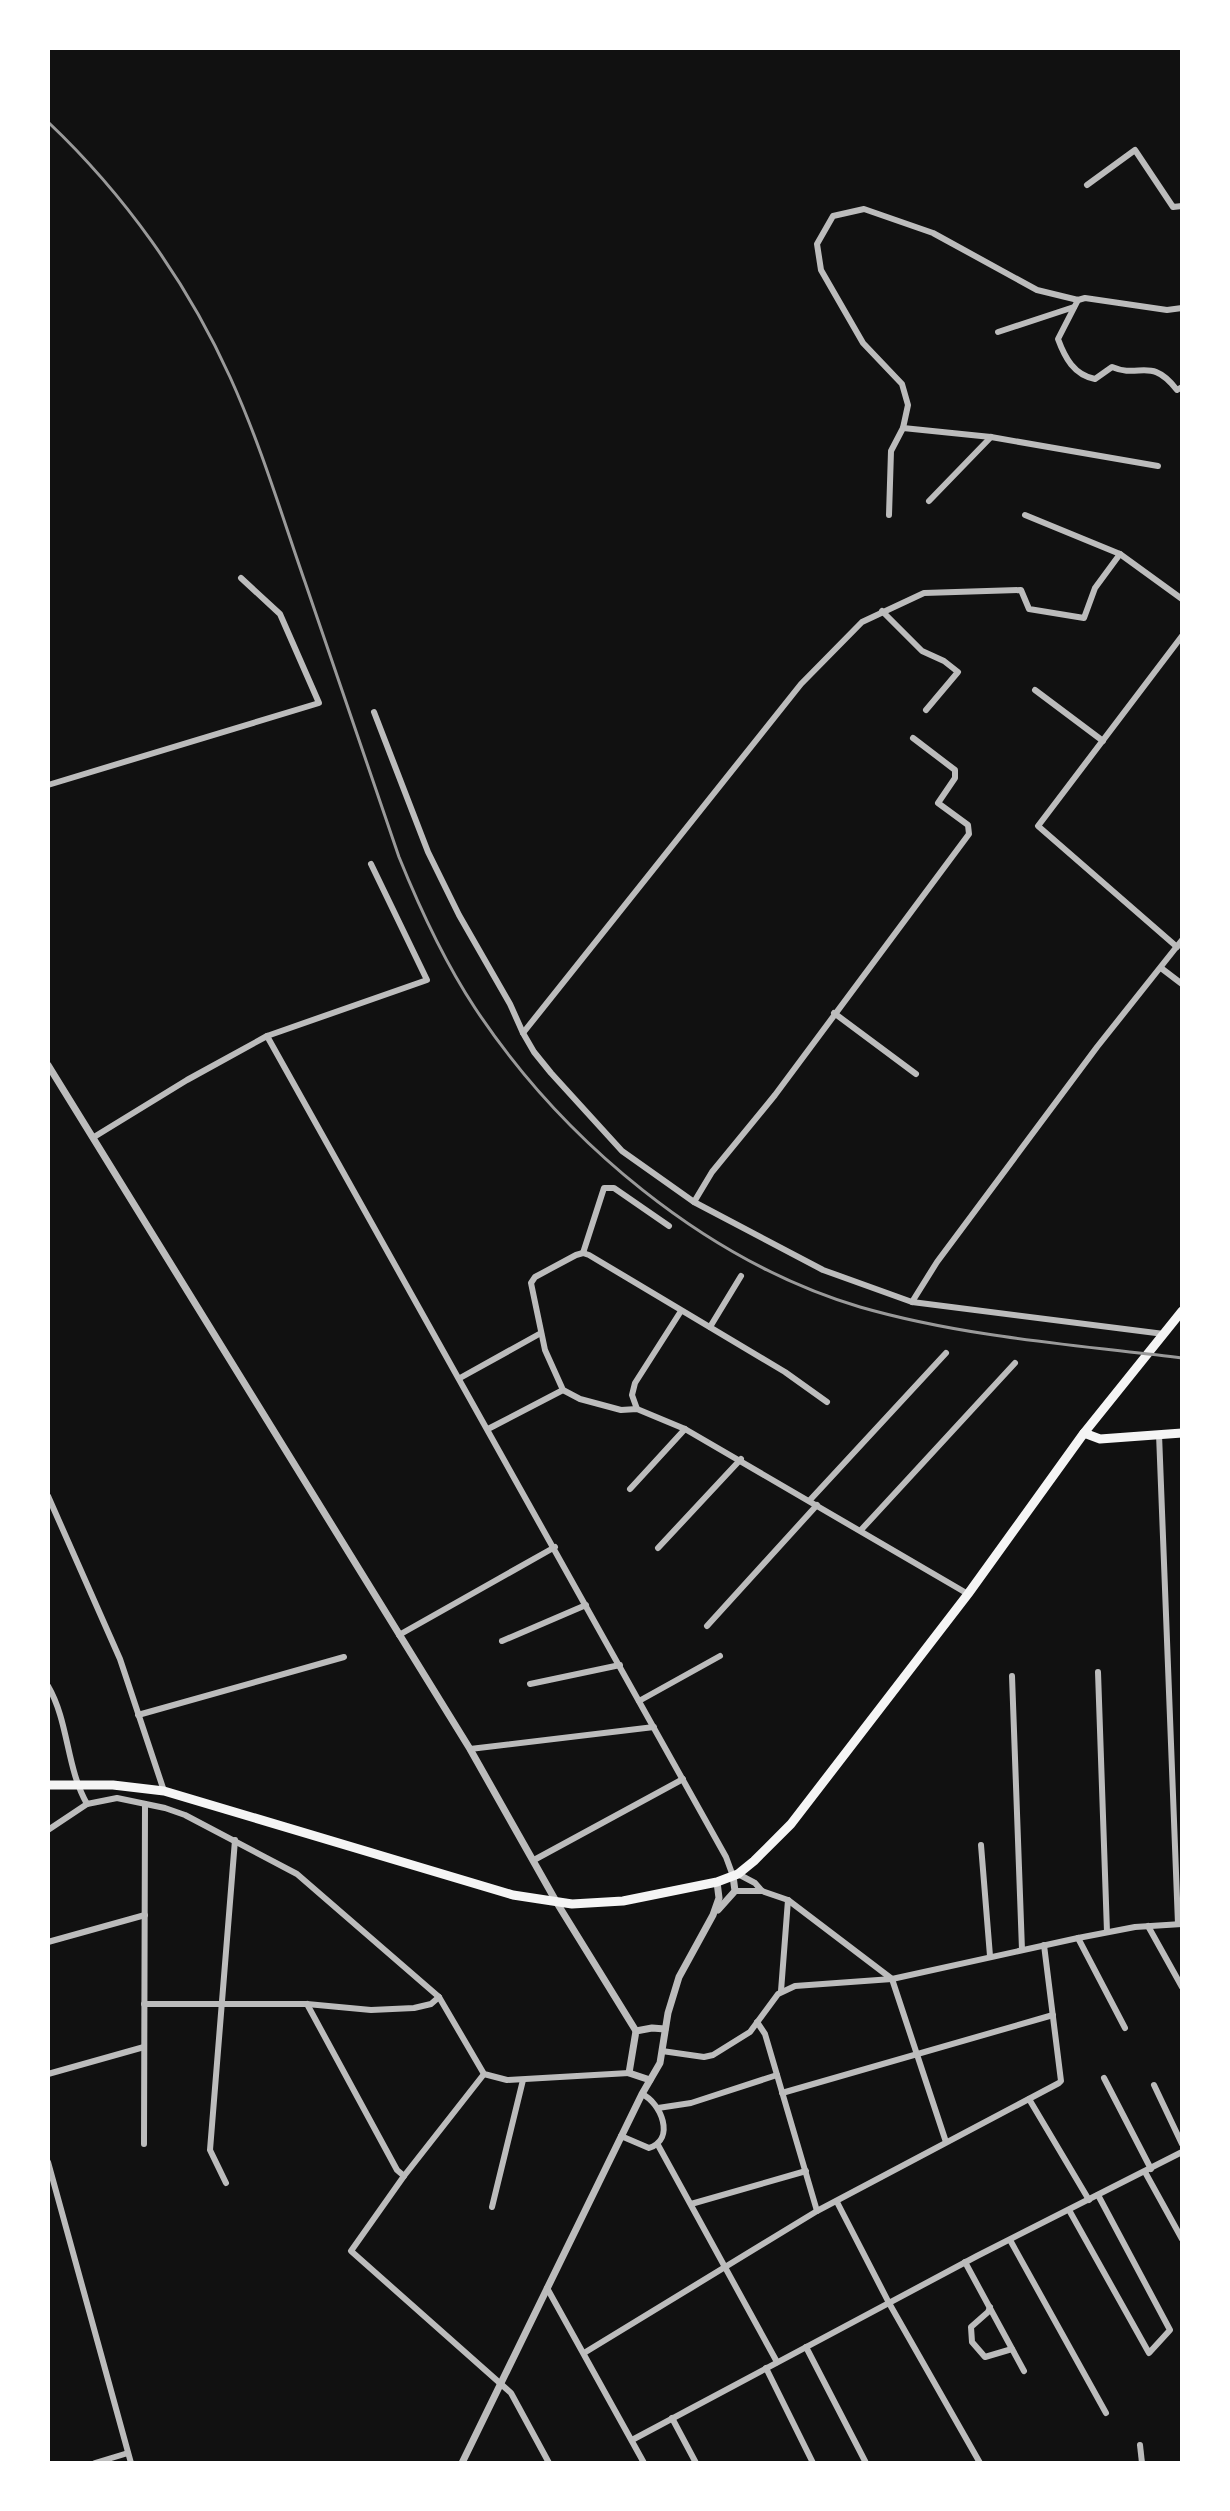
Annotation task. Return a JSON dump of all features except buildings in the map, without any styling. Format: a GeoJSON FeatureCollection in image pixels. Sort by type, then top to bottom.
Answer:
{"type":"FeatureCollection","features":[{"type":"Feature","properties":{"kind":"main road"},"geometry":{"type":"LineString","coordinates":[[48,1785],[113,1785],[164,1791],[513,1895],[557,1903],[623,1901],[717,1882],[736,1875],[791,1824],[968,1594],[1084,1433],[1178,1321],[1182,1311]]}},
{"type":"Feature","properties":{"kind":"main road"},"geometry":{"type":"LineString","coordinates":[[1084,1433],[1100,1439],[1182,1433]]}},
{"type":"Feature","properties":{"kind":"street"},"geometry":{"type":"LineString","coordinates":[[1087,185],[1135,150],[1173,207],[1182,206]]}},
{"type":"Feature","properties":{"kind":"street"},"geometry":{"type":"LineString","coordinates":[[889,515],[891,451],[903,428],[908,405],[902,384],[863,343],[821,270],[817,244],[833,216],[864,209],[933,233],[1037,290],[1076,304]]}},
{"type":"Feature","properties":{"kind":"street"},"geometry":{"type":"LineString","coordinates":[[998,332],[1085,298],[1167,310],[1182,308]]}},
{"type":"Feature","properties":{"kind":"street"},"geometry":{"type":"LineString","coordinates":[[1076,304],[1058,339],[1064,356],[1075,370],[1095,379],[1112,367],[1127,372],[1147,369],[1168,379],[1177,390],[1182,387]]}},
{"type":"Feature","properties":{"kind":"street"},"geometry":{"type":"LineString","coordinates":[[903,428],[991,437],[1158,466]]}},
{"type":"Feature","properties":{"kind":"street"},"geometry":{"type":"LineString","coordinates":[[929,501],[991,437]]}},
{"type":"Feature","properties":{"kind":"street"},"geometry":{"type":"LineString","coordinates":[[1025,515],[1120,554],[1182,599]]}},
{"type":"Feature","properties":{"kind":"street"},"geometry":{"type":"LineString","coordinates":[[523,1033],[801,684],[862,622],[924,593],[1021,590],[1029,609],[1084,618],[1095,588],[1120,554]]}},
{"type":"Feature","properties":{"kind":"street"},"geometry":{"type":"LineString","coordinates":[[48,785],[319,703],[280,614],[241,578]]}},
{"type":"Feature","properties":{"kind":"street"},"geometry":{"type":"LineString","coordinates":[[882,611],[922,651],[944,661],[958,672],[926,710]]}},
{"type":"Feature","properties":{"kind":"street"},"geometry":{"type":"LineString","coordinates":[[1177,947],[1038,826],[1182,636]]}},
{"type":"Feature","properties":{"kind":"street"},"geometry":{"type":"LineString","coordinates":[[1035,690],[1103,741]]}},
{"type":"Feature","properties":{"kind":"street"},"geometry":{"type":"LineString","coordinates":[[374,712],[428,852],[523,1033],[542,1063],[622,1151],[694,1202],[823,1270],[912,1302],[1164,1334]]}},
{"type":"Feature","properties":{"kind":"street"},"geometry":{"type":"LineString","coordinates":[[694,1202],[712,1172],[775,1095],[952,858],[970,829],[938,803],[955,778],[955,770],[913,738]]}},
{"type":"Feature","properties":{"kind":"street"},"geometry":{"type":"LineString","coordinates":[[94,1137],[267,1036],[427,980],[371,864]]}},
{"type":"Feature","properties":{"kind":"street"},"geometry":{"type":"LineString","coordinates":[[912,1302],[947,1249],[1097,1047],[1182,940]]}},
{"type":"Feature","properties":{"kind":"street"},"geometry":{"type":"LineString","coordinates":[[1161,968],[1182,984]]}},
{"type":"Feature","properties":{"kind":"street"},"geometry":{"type":"LineString","coordinates":[[834,1013],[916,1074]]}},
{"type":"Feature","properties":{"kind":"street"},"geometry":{"type":"LineString","coordinates":[[267,1036],[736,1875],[735,1891],[713,1915]]}},
{"type":"Feature","properties":{"kind":"street"},"geometry":{"type":"LineString","coordinates":[[48,1065],[470,1749],[557,1903],[636,2031],[629,2073]]}},
{"type":"Feature","properties":{"kind":"street"},"geometry":{"type":"LineString","coordinates":[[669,1226],[614,1188],[604,1188],[583,1253],[549,1269],[531,1283],[552,1371],[563,1390],[580,1399],[621,1410],[637,1409],[685,1429],[968,1594]]}},
{"type":"Feature","properties":{"kind":"street"},"geometry":{"type":"LineString","coordinates":[[583,1253],[785,1372],[827,1402]]}},
{"type":"Feature","properties":{"kind":"street"},"geometry":{"type":"LineString","coordinates":[[710,1327],[741,1276]]}},
{"type":"Feature","properties":{"kind":"street"},"geometry":{"type":"LineString","coordinates":[[637,1409],[632,1395],[635,1383],[681,1311]]}},
{"type":"Feature","properties":{"kind":"street"},"geometry":{"type":"LineString","coordinates":[[460,1378],[541,1333]]}},
{"type":"Feature","properties":{"kind":"street"},"geometry":{"type":"LineString","coordinates":[[707,1626],[946,1353]]}},
{"type":"Feature","properties":{"kind":"street"},"geometry":{"type":"LineString","coordinates":[[861,1530],[1015,1363]]}},
{"type":"Feature","properties":{"kind":"street"},"geometry":{"type":"LineString","coordinates":[[488,1429],[563,1390]]}},
{"type":"Feature","properties":{"kind":"street"},"geometry":{"type":"LineString","coordinates":[[630,1489],[685,1429]]}},
{"type":"Feature","properties":{"kind":"street"},"geometry":{"type":"LineString","coordinates":[[662,2051],[709,2057],[740,2040],[781,1991],[795,1986],[892,1979],[1107,1932],[1180,1924],[1159,1434]]}},
{"type":"Feature","properties":{"kind":"street"},"geometry":{"type":"LineString","coordinates":[[658,1548],[741,1459]]}},
{"type":"Feature","properties":{"kind":"street"},"geometry":{"type":"LineString","coordinates":[[48,1496],[120,1659],[164,1791]]}},
{"type":"Feature","properties":{"kind":"street"},"geometry":{"type":"LineString","coordinates":[[399,1635],[555,1547]]}},
{"type":"Feature","properties":{"kind":"street"},"geometry":{"type":"LineString","coordinates":[[502,1641],[586,1605]]}},
{"type":"Feature","properties":{"kind":"street"},"geometry":{"type":"LineString","coordinates":[[639,1701],[720,1656]]}},
{"type":"Feature","properties":{"kind":"street"},"geometry":{"type":"LineString","coordinates":[[138,1715],[344,1657]]}},
{"type":"Feature","properties":{"kind":"street"},"geometry":{"type":"LineString","coordinates":[[530,1684],[620,1665]]}},
{"type":"Feature","properties":{"kind":"street"},"geometry":{"type":"LineString","coordinates":[[1098,1672],[1107,1932]]}},
{"type":"Feature","properties":{"kind":"street"},"geometry":{"type":"LineString","coordinates":[[1012,1676],[1022,1950]]}},
{"type":"Feature","properties":{"kind":"street"},"geometry":{"type":"LineString","coordinates":[[48,1686],[57,1708],[77,1785],[87,1804]]}},
{"type":"Feature","properties":{"kind":"street"},"geometry":{"type":"LineString","coordinates":[[470,1749],[654,1727]]}},
{"type":"Feature","properties":{"kind":"street"},"geometry":{"type":"LineString","coordinates":[[534,1860],[683,1779]]}},
{"type":"Feature","properties":{"kind":"street"},"geometry":{"type":"LineString","coordinates":[[48,1830],[87,1804],[117,1798],[185,1815],[297,1874],[439,1997],[484,2074],[492,2078],[523,2080],[629,2073],[650,2080]]}},
{"type":"Feature","properties":{"kind":"street"},"geometry":{"type":"LineString","coordinates":[[144,2144],[145,1805]]}},
{"type":"Feature","properties":{"kind":"street"},"geometry":{"type":"LineString","coordinates":[[226,2183],[210,2150],[235,1840]]}},
{"type":"Feature","properties":{"kind":"street"},"geometry":{"type":"LineString","coordinates":[[981,1845],[990,1956]]}},
{"type":"Feature","properties":{"kind":"street"},"geometry":{"type":"LineString","coordinates":[[736,1875],[755,1883],[762,1891]]}},
{"type":"Feature","properties":{"kind":"street"},"geometry":{"type":"LineString","coordinates":[[462,2463],[621,2136],[660,2063],[671,2000],[682,1968],[713,1915],[720,1896],[717,1882]]}},
{"type":"Feature","properties":{"kind":"street"},"geometry":{"type":"LineString","coordinates":[[735,1891],[762,1891],[788,1900],[892,1979],[946,2142]]}},
{"type":"Feature","properties":{"kind":"street"},"geometry":{"type":"LineString","coordinates":[[781,1991],[788,1900]]}},
{"type":"Feature","properties":{"kind":"street"},"geometry":{"type":"LineString","coordinates":[[48,1942],[145,1915]]}},
{"type":"Feature","properties":{"kind":"street"},"geometry":{"type":"LineString","coordinates":[[1148,1926],[1182,1987]]}},
{"type":"Feature","properties":{"kind":"street"},"geometry":{"type":"LineString","coordinates":[[1078,1938],[1125,2028]]}},
{"type":"Feature","properties":{"kind":"street"},"geometry":{"type":"LineString","coordinates":[[584,2353],[817,2211],[1059,2083],[1044,1945]]}},
{"type":"Feature","properties":{"kind":"street"},"geometry":{"type":"LineString","coordinates":[[144,2004],[307,2004],[371,2010],[414,2008],[431,2004],[439,1997]]}},
{"type":"Feature","properties":{"kind":"street"},"geometry":{"type":"LineString","coordinates":[[307,2004],[397,2170],[404,2176]]}},
{"type":"Feature","properties":{"kind":"street"},"geometry":{"type":"LineString","coordinates":[[782,2093],[1053,2015]]}},
{"type":"Feature","properties":{"kind":"street"},"geometry":{"type":"LineString","coordinates":[[757,2022],[765,2034],[817,2211]]}},
{"type":"Feature","properties":{"kind":"street"},"geometry":{"type":"LineString","coordinates":[[636,2031],[665,2029]]}},
{"type":"Feature","properties":{"kind":"street"},"geometry":{"type":"LineString","coordinates":[[48,2074],[144,2047]]}},
{"type":"Feature","properties":{"kind":"street"},"geometry":{"type":"LineString","coordinates":[[484,2074],[404,2176],[351,2251],[511,2393],[549,2463]]}},
{"type":"Feature","properties":{"kind":"street"},"geometry":{"type":"LineString","coordinates":[[658,2108],[691,2103],[777,2075]]}},
{"type":"Feature","properties":{"kind":"street"},"geometry":{"type":"LineString","coordinates":[[1104,2078],[1182,2239]]}},
{"type":"Feature","properties":{"kind":"street"},"geometry":{"type":"LineString","coordinates":[[492,2207],[523,2080]]}},
{"type":"Feature","properties":{"kind":"street"},"geometry":{"type":"LineString","coordinates":[[1154,2085],[1182,2144]]}},
{"type":"Feature","properties":{"kind":"street"},"geometry":{"type":"LineString","coordinates":[[642,2094],[652,2099],[658,2108],[664,2133],[658,2145]]}},
{"type":"Feature","properties":{"kind":"street"},"geometry":{"type":"LineString","coordinates":[[1029,2099],[1089,2200]]}},
{"type":"Feature","properties":{"kind":"street"},"geometry":{"type":"LineString","coordinates":[[621,2136],[645,2148],[658,2145]]}},
{"type":"Feature","properties":{"kind":"street"},"geometry":{"type":"LineString","coordinates":[[658,2145],[777,2362]]}},
{"type":"Feature","properties":{"kind":"street"},"geometry":{"type":"LineString","coordinates":[[632,2440],[965,2262],[1182,2152]]}},
{"type":"Feature","properties":{"kind":"street"},"geometry":{"type":"LineString","coordinates":[[48,2162],[131,2463]]}},
{"type":"Feature","properties":{"kind":"street"},"geometry":{"type":"LineString","coordinates":[[691,2204],[806,2171]]}},
{"type":"Feature","properties":{"kind":"street"},"geometry":{"type":"LineString","coordinates":[[1069,2210],[1149,2353],[1170,2330],[1098,2195]]}},
{"type":"Feature","properties":{"kind":"street"},"geometry":{"type":"LineString","coordinates":[[837,2202],[889,2303],[980,2463]]}},
{"type":"Feature","properties":{"kind":"street"},"geometry":{"type":"LineString","coordinates":[[1010,2240],[1106,2413]]}},
{"type":"Feature","properties":{"kind":"street"},"geometry":{"type":"LineString","coordinates":[[965,2262],[1024,2371]]}},
{"type":"Feature","properties":{"kind":"street"},"geometry":{"type":"LineString","coordinates":[[547,2288],[644,2463]]}},
{"type":"Feature","properties":{"kind":"street"},"geometry":{"type":"LineString","coordinates":[[990,2307],[971,2327],[974,2346],[985,2357],[1012,2349]]}},
{"type":"Feature","properties":{"kind":"street"},"geometry":{"type":"LineString","coordinates":[[806,2347],[866,2463]]}},
{"type":"Feature","properties":{"kind":"street"},"geometry":{"type":"LineString","coordinates":[[766,2368],[813,2463]]}},
{"type":"Feature","properties":{"kind":"street"},"geometry":{"type":"LineString","coordinates":[[672,2418],[696,2463]]}},
{"type":"Feature","properties":{"kind":"street"},"geometry":{"type":"LineString","coordinates":[[1140,2445],[1142,2463]]}},
{"type":"Feature","properties":{"kind":"street"},"geometry":{"type":"LineString","coordinates":[[95,2463],[128,2453]]}},
{"type":"Feature","properties":{"kind":"railway"},"geometry":{"type":"LineString","coordinates":[[48,122],[128,209],[174,274],[213,342],[261,453],[415,896],[475,1008],[510,1057],[551,1104],[595,1149],[643,1190],[694,1227],[747,1260],[803,1286],[860,1307],[939,1326],[1182,1358]]}}]}
